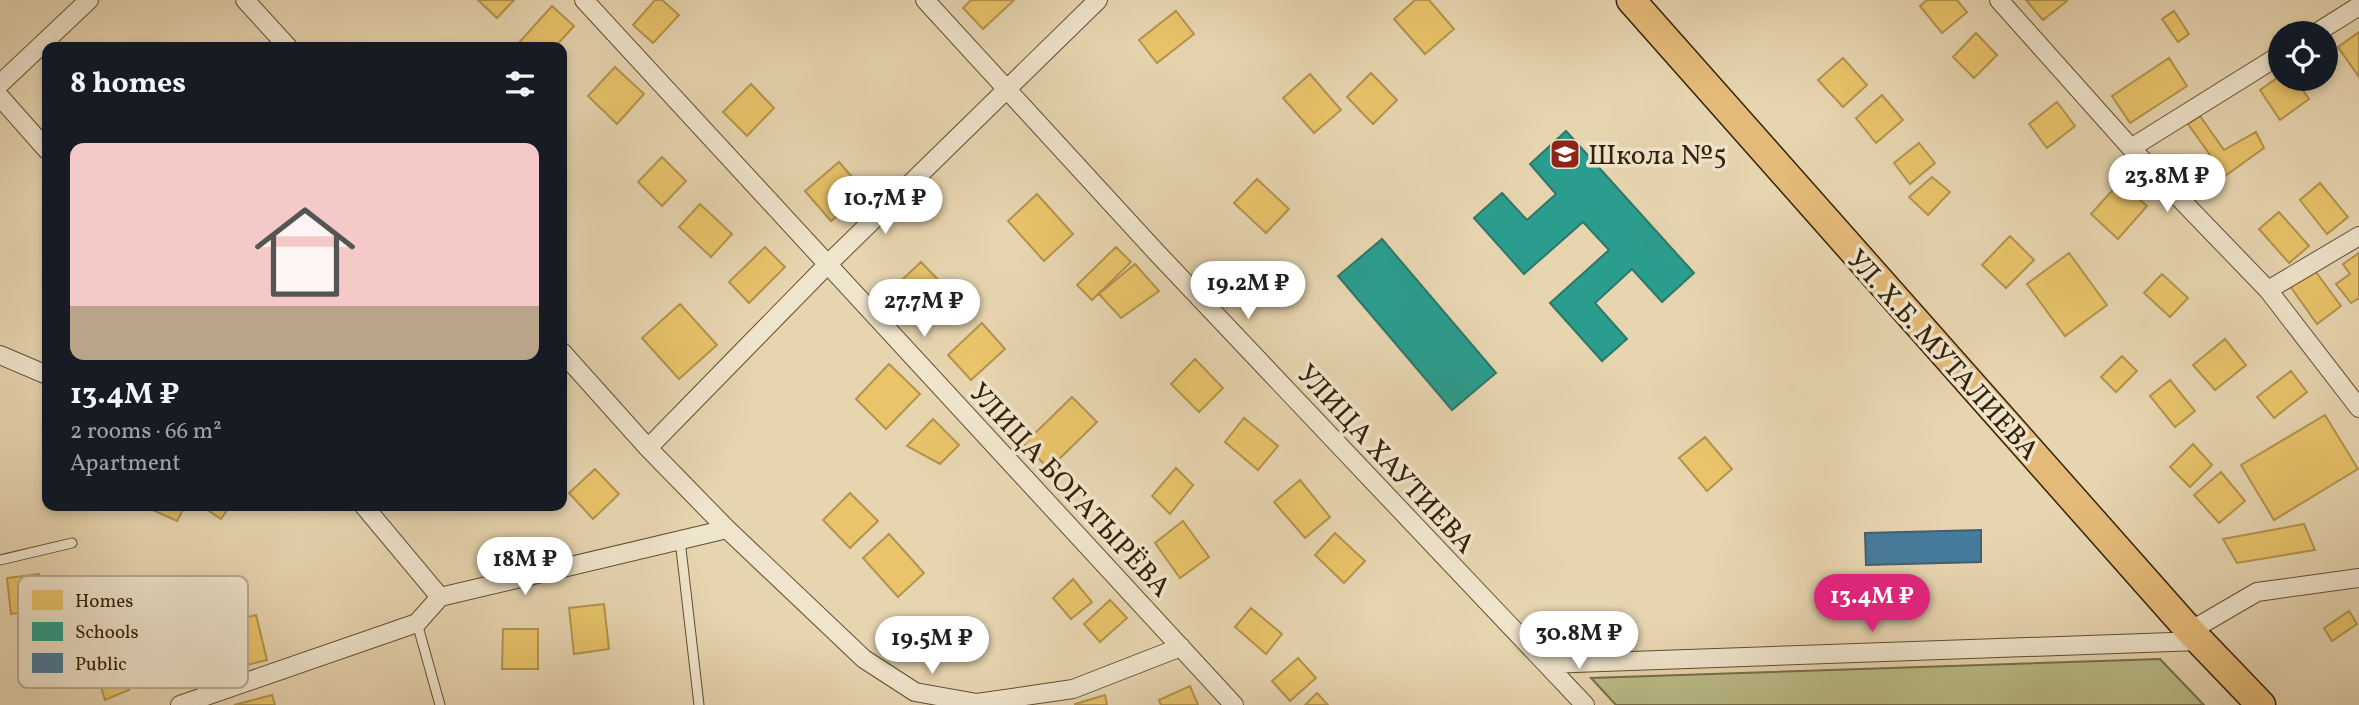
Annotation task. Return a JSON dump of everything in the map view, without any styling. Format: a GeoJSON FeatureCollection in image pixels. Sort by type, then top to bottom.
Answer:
{"type":"FeatureCollection","features":[{"type":"Feature","properties":{"kind":"main road","name":"УЛ. Х.Б. МУТАЛИЕВА"},"geometry":{"type":"LineString","coordinates":[[1631,0],[2195,636],[2261,705]]}},
{"type":"Feature","properties":{"kind":"street"},"geometry":{"type":"LineString","coordinates":[[45,42],[89,0]]}},
{"type":"Feature","properties":{"kind":"street"},"geometry":{"type":"LineString","coordinates":[[246,0],[284,42]]}},
{"type":"Feature","properties":{"kind":"street","name":"УЛИЦА БОГАТЫРЁВА"},"geometry":{"type":"LineString","coordinates":[[584,0],[1234,705]]}},
{"type":"Feature","properties":{"kind":"street","name":"УЛИЦА ХАУТИЕВА"},"geometry":{"type":"LineString","coordinates":[[925,0],[1158,254],[1584,705]]}},
{"type":"Feature","properties":{"kind":"street"},"geometry":{"type":"LineString","coordinates":[[648,448],[828,264],[1098,0]]}},
{"type":"Feature","properties":{"kind":"street"},"geometry":{"type":"LineString","coordinates":[[1999,0],[2131,148],[2268,290],[2359,408]]}},
{"type":"Feature","properties":{"kind":"street"},"geometry":{"type":"LineString","coordinates":[[2335,21],[2359,6]]}},
{"type":"Feature","properties":{"kind":"street"},"geometry":{"type":"LineString","coordinates":[[0,85],[42,45]]}},
{"type":"Feature","properties":{"kind":"street"},"geometry":{"type":"LineString","coordinates":[[2131,148],[2268,62]]}},
{"type":"Feature","properties":{"kind":"street"},"geometry":{"type":"LineString","coordinates":[[0,97],[42,144]]}},
{"type":"Feature","properties":{"kind":"street"},"geometry":{"type":"LineString","coordinates":[[2268,290],[2359,236]]}},
{"type":"Feature","properties":{"kind":"street"},"geometry":{"type":"LineString","coordinates":[[0,355],[42,373]]}},
{"type":"Feature","properties":{"kind":"street"},"geometry":{"type":"LineString","coordinates":[[567,358],[648,448],[727,530],[864,659],[915,692],[977,703],[1073,689],[1181,647]]}},
{"type":"Feature","properties":{"kind":"street"},"geometry":{"type":"LineString","coordinates":[[368,511],[440,597]]}},
{"type":"Feature","properties":{"kind":"street"},"geometry":{"type":"LineString","coordinates":[[248,682],[417,623],[440,597],[727,530]]}},
{"type":"Feature","properties":{"kind":"street"},"geometry":{"type":"LineString","coordinates":[[1546,664],[2195,636],[2257,592],[2359,578]]}},
{"type":"Feature","properties":{"kind":"street"},"geometry":{"type":"LineString","coordinates":[[1203,672],[1219,705]]}},
{"type":"Feature","properties":{"kind":"street"},"geometry":{"type":"LineString","coordinates":[[182,705],[231,688]]}},
{"type":"Feature","properties":{"kind":"lane"},"geometry":{"type":"LineString","coordinates":[[680,540],[699,705]]}},
{"type":"Feature","properties":{"kind":"lane"},"geometry":{"type":"LineString","coordinates":[[0,560],[72,543]]}},
{"type":"Feature","properties":{"kind":"lane"},"geometry":{"type":"LineString","coordinates":[[417,623],[440,705]]}},
{"type":"Feature","properties":{"kind":"green space"},"geometry":{"type":"Polygon","coordinates":[[[2160,659],[2204,705],[1616,705],[1591,678],[2160,659]]]}},
{"type":"Feature","properties":{"kind":"building: Homes"},"geometry":{"type":"Polygon","coordinates":[[[478,0],[514,0],[497,18],[478,0]]]}},
{"type":"Feature","properties":{"kind":"building: Homes"},"geometry":{"type":"Polygon","coordinates":[[[655,0],[662,0],[679,15],[653,43],[633,25],[655,0]]]}},
{"type":"Feature","properties":{"kind":"building: Homes"},"geometry":{"type":"Polygon","coordinates":[[[971,0],[1014,0],[983,29],[963,8],[971,0]]]}},
{"type":"Feature","properties":{"kind":"building: Homes"},"geometry":{"type":"Polygon","coordinates":[[[1415,0],[1429,0],[1454,29],[1425,54],[1394,19],[1415,0]]]}},
{"type":"Feature","properties":{"kind":"building: Homes"},"geometry":{"type":"Polygon","coordinates":[[[1927,0],[1957,0],[1967,12],[1942,33],[1920,6],[1927,0]]]}},
{"type":"Feature","properties":{"kind":"building: Homes"},"geometry":{"type":"Polygon","coordinates":[[[2026,0],[2066,0],[2067,1],[2043,20],[2026,0]]]}},
{"type":"Feature","properties":{"kind":"building: Homes"},"geometry":{"type":"Polygon","coordinates":[[[552,6],[574,26],[560,42],[520,42],[552,6]]]}},
{"type":"Feature","properties":{"kind":"building: Homes"},"geometry":{"type":"Polygon","coordinates":[[[1176,11],[1194,34],[1157,63],[1139,40],[1176,11]]]}},
{"type":"Feature","properties":{"kind":"building: Homes"},"geometry":{"type":"Polygon","coordinates":[[[2174,11],[2189,34],[2178,42],[2162,19],[2174,11]]]}},
{"type":"Feature","properties":{"kind":"building: Homes"},"geometry":{"type":"Polygon","coordinates":[[[2359,32],[2359,77],[2338,47],[2359,32]]]}},
{"type":"Feature","properties":{"kind":"building: Homes"},"geometry":{"type":"Polygon","coordinates":[[[1976,33],[1997,55],[1974,78],[1953,57],[1976,33]]]}},
{"type":"Feature","properties":{"kind":"building: Homes"},"geometry":{"type":"Polygon","coordinates":[[[1843,58],[1867,85],[1843,107],[1818,80],[1843,58]]]}},
{"type":"Feature","properties":{"kind":"building: Homes"},"geometry":{"type":"Polygon","coordinates":[[[2169,58],[2187,86],[2130,123],[2112,96],[2169,58]]]}},
{"type":"Feature","properties":{"kind":"building: Homes"},"geometry":{"type":"Polygon","coordinates":[[[615,67],[644,94],[617,124],[588,96],[615,67]]]}},
{"type":"Feature","properties":{"kind":"building: Homes"},"geometry":{"type":"Polygon","coordinates":[[[1371,73],[1397,100],[1373,124],[1347,97],[1371,73]]]}},
{"type":"Feature","properties":{"kind":"building: Homes"},"geometry":{"type":"Polygon","coordinates":[[[1310,74],[1341,110],[1314,133],[1283,98],[1310,74]]]}},
{"type":"Feature","properties":{"kind":"building: Homes"},"geometry":{"type":"Polygon","coordinates":[[[751,84],[774,108],[747,136],[723,112],[751,84]]]}},
{"type":"Feature","properties":{"kind":"building: Homes"},"geometry":{"type":"Polygon","coordinates":[[[2268,84],[2268,91],[2303,91],[2309,99],[2280,120],[2260,90],[2268,84]]]}},
{"type":"Feature","properties":{"kind":"building: Homes"},"geometry":{"type":"Polygon","coordinates":[[[1882,95],[1903,120],[1876,143],[1856,118],[1882,95]]]}},
{"type":"Feature","properties":{"kind":"building: Homes"},"geometry":{"type":"Polygon","coordinates":[[[2057,102],[2075,126],[2047,148],[2029,124],[2057,102]]]}},
{"type":"Feature","properties":{"kind":"building: Homes"},"geometry":{"type":"Polygon","coordinates":[[[2200,116],[2224,150],[2256,132],[2264,148],[2225,176],[2188,124],[2200,116]]]}},
{"type":"Feature","properties":{"kind":"building: Homes"},"geometry":{"type":"Polygon","coordinates":[[[1919,143],[1935,163],[1910,184],[1894,163],[1919,143]]]}},
{"type":"Feature","properties":{"kind":"building: Homes"},"geometry":{"type":"Polygon","coordinates":[[[662,157],[686,181],[662,206],[638,182],[662,157]]]}},
{"type":"Feature","properties":{"kind":"building: Homes"},"geometry":{"type":"Polygon","coordinates":[[[839,162],[865,192],[831,221],[805,191],[839,162]]]}},
{"type":"Feature","properties":{"kind":"building: Homes"},"geometry":{"type":"Polygon","coordinates":[[[1932,177],[1950,192],[1928,215],[1909,197],[1932,177]]]}},
{"type":"Feature","properties":{"kind":"building: Homes"},"geometry":{"type":"Polygon","coordinates":[[[1257,179],[1289,209],[1266,233],[1234,203],[1257,179]]]}},
{"type":"Feature","properties":{"kind":"building: Homes"},"geometry":{"type":"Polygon","coordinates":[[[2120,182],[2147,206],[2118,239],[2091,214],[2120,182]]]}},
{"type":"Feature","properties":{"kind":"building: Homes"},"geometry":{"type":"Polygon","coordinates":[[[2320,183],[2348,217],[2327,234],[2300,200],[2320,183]]]}},
{"type":"Feature","properties":{"kind":"building: Homes"},"geometry":{"type":"Polygon","coordinates":[[[1037,194],[1073,234],[1044,261],[1008,221],[1037,194]]]}},
{"type":"Feature","properties":{"kind":"building: Homes"},"geometry":{"type":"Polygon","coordinates":[[[700,204],[732,234],[711,257],[679,227],[700,204]]]}},
{"type":"Feature","properties":{"kind":"building: Homes"},"geometry":{"type":"Polygon","coordinates":[[[2279,212],[2309,246],[2289,263],[2259,229],[2279,212]]]}},
{"type":"Feature","properties":{"kind":"building: Homes"},"geometry":{"type":"Polygon","coordinates":[[[2010,236],[2034,260],[2006,288],[1982,265],[2010,236]]]}},
{"type":"Feature","properties":{"kind":"building: Homes"},"geometry":{"type":"Polygon","coordinates":[[[765,247],[785,267],[749,303],[729,282],[765,247]]]}},
{"type":"Feature","properties":{"kind":"building: Homes"},"geometry":{"type":"Polygon","coordinates":[[[1116,247],[1131,262],[1092,300],[1077,285],[1116,247]]]}},
{"type":"Feature","properties":{"kind":"building: Homes"},"geometry":{"type":"Polygon","coordinates":[[[2069,253],[2107,305],[2065,336],[2027,284],[2069,253]]]}},
{"type":"Feature","properties":{"kind":"building: Homes"},"geometry":{"type":"Polygon","coordinates":[[[2359,253],[2359,298],[2351,303],[2336,284],[2350,274],[2343,264],[2359,253]]]}},
{"type":"Feature","properties":{"kind":"building: Homes"},"geometry":{"type":"Polygon","coordinates":[[[921,262],[947,289],[912,323],[885,296],[921,262]]]}},
{"type":"Feature","properties":{"kind":"building: Homes"},"geometry":{"type":"Polygon","coordinates":[[[1135,264],[1159,291],[1121,318],[1099,294],[1135,264]]]}},
{"type":"Feature","properties":{"kind":"building: Homes"},"geometry":{"type":"Polygon","coordinates":[[[2313,268],[2341,306],[2317,324],[2290,286],[2313,268]]]}},
{"type":"Feature","properties":{"kind":"building: Homes"},"geometry":{"type":"Polygon","coordinates":[[[2162,274],[2188,298],[2170,317],[2144,293],[2162,274]]]}},
{"type":"Feature","properties":{"kind":"building: Homes"},"geometry":{"type":"Polygon","coordinates":[[[680,304],[717,345],[679,379],[642,338],[680,304]]]}},
{"type":"Feature","properties":{"kind":"building: Homes"},"geometry":{"type":"Polygon","coordinates":[[[982,323],[1005,349],[971,380],[948,355],[982,323]]]}},
{"type":"Feature","properties":{"kind":"building: Homes"},"geometry":{"type":"Polygon","coordinates":[[[2225,339],[2246,365],[2215,390],[2193,365],[2225,339]]]}},
{"type":"Feature","properties":{"kind":"building: Homes"},"geometry":{"type":"Polygon","coordinates":[[[2122,356],[2137,371],[2116,392],[2101,377],[2122,356]]]}},
{"type":"Feature","properties":{"kind":"building: Homes"},"geometry":{"type":"Polygon","coordinates":[[[1195,359],[1223,388],[1199,412],[1171,384],[1195,359]]]}},
{"type":"Feature","properties":{"kind":"building: Homes"},"geometry":{"type":"Polygon","coordinates":[[[889,364],[920,394],[886,429],[856,399],[889,364]]]}},
{"type":"Feature","properties":{"kind":"building: Homes"},"geometry":{"type":"Polygon","coordinates":[[[2291,371],[2307,392],[2274,418],[2257,397],[2291,371]]]}},
{"type":"Feature","properties":{"kind":"building: Homes"},"geometry":{"type":"Polygon","coordinates":[[[2170,380],[2195,411],[2175,427],[2150,396],[2170,380]]]}},
{"type":"Feature","properties":{"kind":"building: Homes"},"geometry":{"type":"Polygon","coordinates":[[[1072,397],[1097,422],[1049,469],[1024,444],[1072,397]]]}},
{"type":"Feature","properties":{"kind":"building: Homes"},"geometry":{"type":"Polygon","coordinates":[[[2325,415],[2358,469],[2274,520],[2241,465],[2325,415]]]}},
{"type":"Feature","properties":{"kind":"building: Homes"},"geometry":{"type":"Polygon","coordinates":[[[1244,418],[1278,446],[1258,470],[1225,442],[1244,418]]]}},
{"type":"Feature","properties":{"kind":"building: Homes"},"geometry":{"type":"Polygon","coordinates":[[[933,419],[959,445],[940,464],[907,446],[933,419]]]}},
{"type":"Feature","properties":{"kind":"building: Homes"},"geometry":{"type":"Polygon","coordinates":[[[1705,437],[1732,469],[1707,491],[1679,458],[1705,437]]]}},
{"type":"Feature","properties":{"kind":"building: Homes"},"geometry":{"type":"Polygon","coordinates":[[[2193,444],[2212,465],[2190,487],[2170,467],[2193,444]]]}},
{"type":"Feature","properties":{"kind":"building: Homes"},"geometry":{"type":"Polygon","coordinates":[[[1176,468],[1193,485],[1170,514],[1152,496],[1176,468]]]}},
{"type":"Feature","properties":{"kind":"building: Homes"},"geometry":{"type":"Polygon","coordinates":[[[595,469],[619,494],[593,519],[569,493],[595,469]]]}},
{"type":"Feature","properties":{"kind":"building: Homes"},"geometry":{"type":"Polygon","coordinates":[[[2221,472],[2245,501],[2219,523],[2194,495],[2221,472]]]}},
{"type":"Feature","properties":{"kind":"building: Homes"},"geometry":{"type":"Polygon","coordinates":[[[1300,480],[1330,517],[1305,538],[1274,502],[1300,480]]]}},
{"type":"Feature","properties":{"kind":"building: Homes"},"geometry":{"type":"Polygon","coordinates":[[[850,493],[878,521],[850,548],[823,520],[850,493]]]}},
{"type":"Feature","properties":{"kind":"building: Homes"},"geometry":{"type":"Polygon","coordinates":[[[155,511],[182,511],[177,521],[155,511]]]}},
{"type":"Feature","properties":{"kind":"building: Homes"},"geometry":{"type":"Polygon","coordinates":[[[209,511],[227,511],[221,519],[209,511]]]}},
{"type":"Feature","properties":{"kind":"building: Homes"},"geometry":{"type":"Polygon","coordinates":[[[1183,521],[1209,557],[1180,578],[1155,543],[1183,521]]]}},
{"type":"Feature","properties":{"kind":"building: Homes"},"geometry":{"type":"Polygon","coordinates":[[[2304,524],[2315,550],[2237,563],[2223,539],[2304,524]]]}},
{"type":"Feature","properties":{"kind":"building: Homes"},"geometry":{"type":"Polygon","coordinates":[[[1335,533],[1365,561],[1344,583],[1315,555],[1335,533]]]}},
{"type":"Feature","properties":{"kind":"building: Homes"},"geometry":{"type":"Polygon","coordinates":[[[889,534],[924,573],[898,597],[863,558],[889,534]]]}},
{"type":"Feature","properties":{"kind":"building: Homes"},"geometry":{"type":"Polygon","coordinates":[[[18,577],[18,613],[11,614],[7,578],[18,577]]]}},
{"type":"Feature","properties":{"kind":"building: Homes"},"geometry":{"type":"Polygon","coordinates":[[[1073,579],[1092,602],[1071,619],[1053,598],[1073,579]]]}},
{"type":"Feature","properties":{"kind":"building: Homes"},"geometry":{"type":"Polygon","coordinates":[[[1110,600],[1127,618],[1100,642],[1084,624],[1110,600]]]}},
{"type":"Feature","properties":{"kind":"building: Homes"},"geometry":{"type":"Polygon","coordinates":[[[604,604],[609,649],[574,654],[569,608],[604,604]]]}},
{"type":"Feature","properties":{"kind":"building: Homes"},"geometry":{"type":"Polygon","coordinates":[[[1251,608],[1282,634],[1266,654],[1235,627],[1251,608]]]}},
{"type":"Feature","properties":{"kind":"building: Homes"},"geometry":{"type":"Polygon","coordinates":[[[2349,611],[2357,624],[2332,641],[2324,628],[2349,611]]]}},
{"type":"Feature","properties":{"kind":"building: Homes"},"geometry":{"type":"Polygon","coordinates":[[[256,615],[267,660],[248,665],[248,617],[256,615]]]}},
{"type":"Feature","properties":{"kind":"building: Homes"},"geometry":{"type":"Polygon","coordinates":[[[503,629],[538,629],[538,669],[502,669],[503,629]]]}},
{"type":"Feature","properties":{"kind":"building: Homes"},"geometry":{"type":"Polygon","coordinates":[[[1298,658],[1316,678],[1290,701],[1272,681],[1298,658]]]}},
{"type":"Feature","properties":{"kind":"building: Homes"},"geometry":{"type":"Polygon","coordinates":[[[1190,686],[1198,705],[1161,705],[1159,700],[1190,686]]]}},
{"type":"Feature","properties":{"kind":"building: Homes"},"geometry":{"type":"Polygon","coordinates":[[[101,688],[128,688],[129,690],[105,700],[101,688]]]}},
{"type":"Feature","properties":{"kind":"building: Homes"},"geometry":{"type":"Polygon","coordinates":[[[1317,693],[1328,705],[1305,705],[1317,693]]]}},
{"type":"Feature","properties":{"kind":"building: Homes"},"geometry":{"type":"Polygon","coordinates":[[[272,695],[275,705],[234,705],[272,695]]]}},
{"type":"Feature","properties":{"kind":"building: Homes"},"geometry":{"type":"Polygon","coordinates":[[[1105,695],[1107,705],[1075,705],[1075,704],[1105,695]]]}},
{"type":"Feature","properties":{"kind":"building: Schools","name":"Школа №5"},"geometry":{"type":"Polygon","coordinates":[[[1566,131],[1694,273],[1662,302],[1632,269],[1595,303],[1627,339],[1602,361],[1550,303],[1609,250],[1583,222],[1524,274],[1474,218],[1502,193],[1527,220],[1556,194],[1530,164],[1566,131]]]}},
{"type":"Feature","properties":{"kind":"building: Schools"},"geometry":{"type":"Polygon","coordinates":[[[1382,239],[1496,373],[1452,410],[1338,276],[1382,239]]]}},
{"type":"Feature","properties":{"kind":"building: Public"},"geometry":{"type":"Polygon","coordinates":[[[1981,530],[1981,562],[1866,565],[1865,533],[1981,530]]]}},
{"type":"Feature","properties":{"kind":"place","name":"Школа №5"},"geometry":{"type":"Point","coordinates":[1565,154]}}]}
